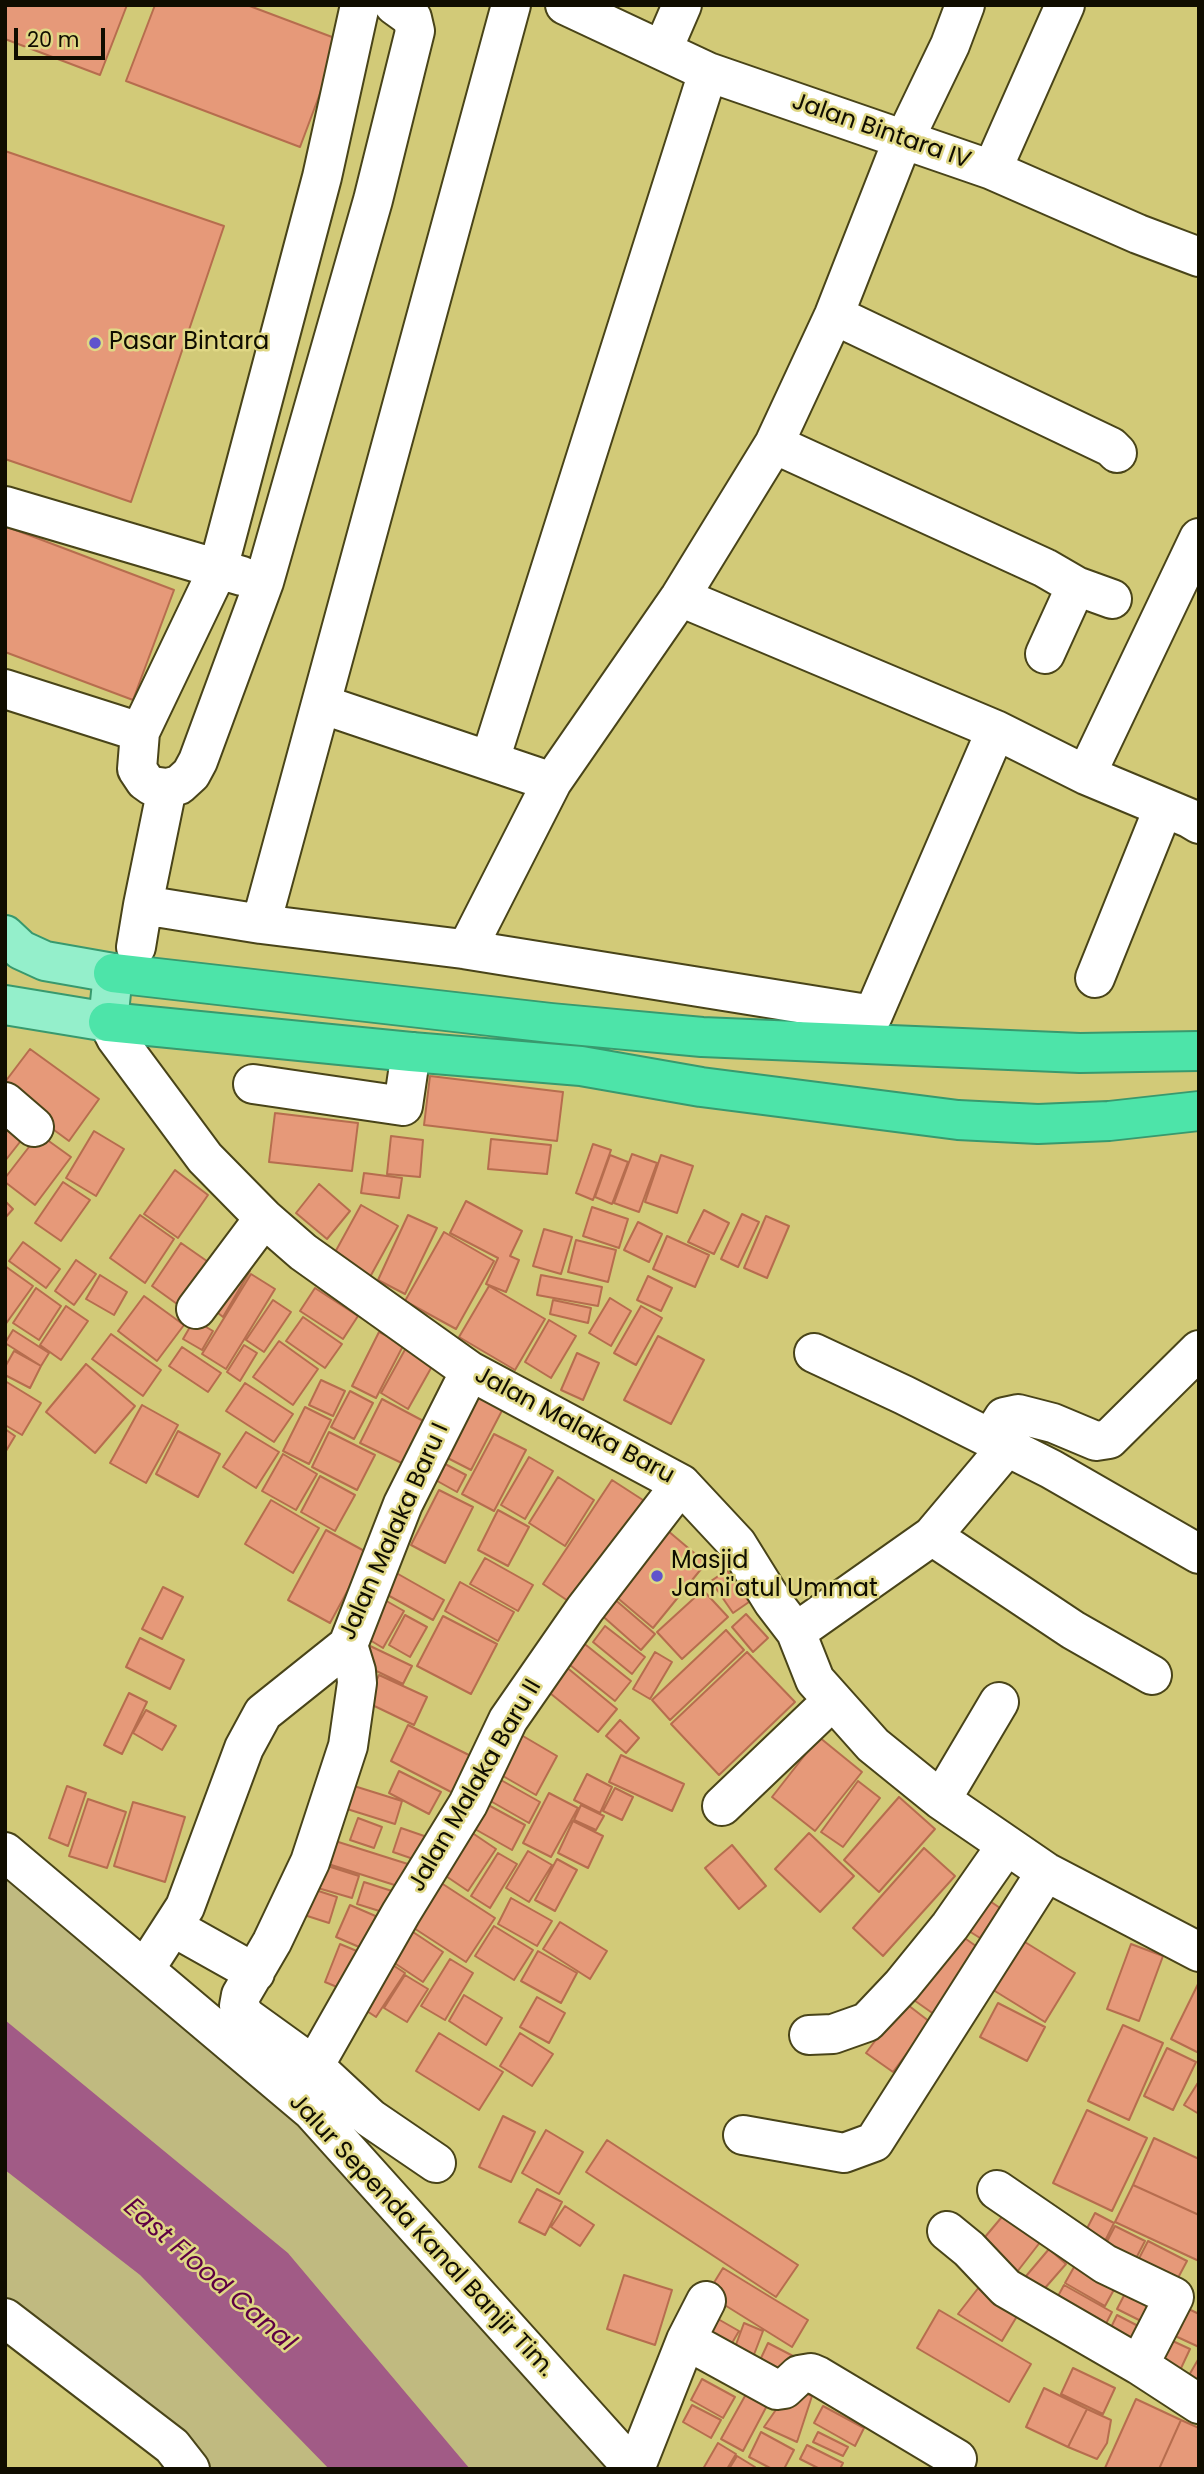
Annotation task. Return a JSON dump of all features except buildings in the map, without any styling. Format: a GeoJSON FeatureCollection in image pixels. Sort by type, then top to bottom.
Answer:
{"type":"FeatureCollection","features":[{"type":"Feature","properties":{"kind":"highway"},"geometry":{"type":"LineString","coordinates":[[125,960],[537,1021],[702,1037],[1080,1053],[1199,1051]]}},
{"type":"Feature","properties":{"kind":"highway"},"geometry":{"type":"LineString","coordinates":[[107,1022],[580,1066],[701,1087],[958,1120],[1061,1123],[1109,1121],[1199,1111]]}},
{"type":"Feature","properties":{"kind":"main road"},"geometry":{"type":"LineString","coordinates":[[5,935],[21,950],[45,961],[125,960],[107,1022],[5,1005]]}},
{"type":"Feature","properties":{"kind":"street"},"geometry":{"type":"LineString","coordinates":[[360,5],[322,177],[218,569],[140,732],[136,769],[152,786],[167,788],[179,785],[191,774],[264,582],[373,200],[415,31],[412,18],[394,5]]}},
{"type":"Feature","properties":{"kind":"street"},"geometry":{"type":"LineString","coordinates":[[261,924],[511,5]]}},
{"type":"Feature","properties":{"kind":"street","name":"Jalan Bintara IV"},"geometry":{"type":"LineString","coordinates":[[565,5],[708,72],[992,170],[1138,234],[1199,257]]}},
{"type":"Feature","properties":{"kind":"street"},"geometry":{"type":"LineString","coordinates":[[663,49],[682,5]]}},
{"type":"Feature","properties":{"kind":"street"},"geometry":{"type":"LineString","coordinates":[[463,949],[472,939],[552,782],[680,597],[774,444],[834,315],[905,139],[945,56],[965,5]]}},
{"type":"Feature","properties":{"kind":"street"},"geometry":{"type":"LineString","coordinates":[[992,170],[1065,5]]}},
{"type":"Feature","properties":{"kind":"street"},"geometry":{"type":"LineString","coordinates":[[490,760],[708,72]]}},
{"type":"Feature","properties":{"kind":"street"},"geometry":{"type":"LineString","coordinates":[[322,177],[373,200]]}},
{"type":"Feature","properties":{"kind":"street"},"geometry":{"type":"LineString","coordinates":[[834,315],[1111,447],[1117,453]]}},
{"type":"Feature","properties":{"kind":"street"},"geometry":{"type":"LineString","coordinates":[[774,444],[1045,568],[1076,586],[1112,599]]}},
{"type":"Feature","properties":{"kind":"street"},"geometry":{"type":"LineString","coordinates":[[5,506],[264,582]]}},
{"type":"Feature","properties":{"kind":"street"},"geometry":{"type":"LineString","coordinates":[[1086,775],[1199,538]]}},
{"type":"Feature","properties":{"kind":"street"},"geometry":{"type":"LineString","coordinates":[[1045,654],[1076,586]]}},
{"type":"Feature","properties":{"kind":"street"},"geometry":{"type":"LineString","coordinates":[[680,597],[996,730],[1086,775],[1199,824]]}},
{"type":"Feature","properties":{"kind":"street"},"geometry":{"type":"LineString","coordinates":[[5,689],[140,732]]}},
{"type":"Feature","properties":{"kind":"street"},"geometry":{"type":"LineString","coordinates":[[321,704],[552,782]]}},
{"type":"Feature","properties":{"kind":"street"},"geometry":{"type":"LineString","coordinates":[[143,905],[261,924],[463,949],[873,1015],[996,730]]}},
{"type":"Feature","properties":{"kind":"street"},"geometry":{"type":"LineString","coordinates":[[125,960],[143,905],[167,788]]}},
{"type":"Feature","properties":{"kind":"street"},"geometry":{"type":"LineString","coordinates":[[1095,978],[1163,809]]}},
{"type":"Feature","properties":{"kind":"street","name":"Jalan Malaka Baru"},"geometry":{"type":"LineString","coordinates":[[107,1022],[205,1158],[264,1218],[303,1252],[470,1371],[681,1484],[737,1544],[773,1602],[796,1632],[815,1680],[873,1745],[940,1800],[1046,1872],[1199,1952]]}},
{"type":"Feature","properties":{"kind":"street"},"geometry":{"type":"LineString","coordinates":[[253,1084],[403,1106],[411,1052]]}},
{"type":"Feature","properties":{"kind":"street"},"geometry":{"type":"LineString","coordinates":[[5,1102],[34,1127]]}},
{"type":"Feature","properties":{"kind":"street"},"geometry":{"type":"LineString","coordinates":[[196,1308],[264,1218]]}},
{"type":"Feature","properties":{"kind":"street"},"geometry":{"type":"LineString","coordinates":[[796,1632],[932,1536],[999,1443],[1004,1417],[1018,1414],[1053,1423],[1096,1441],[1109,1439],[1199,1350]]}},
{"type":"Feature","properties":{"kind":"street"},"geometry":{"type":"LineString","coordinates":[[814,1353],[1051,1469],[1199,1554]]}},
{"type":"Feature","properties":{"kind":"street","name":"Jalan Malaka Baru I"},"geometry":{"type":"LineString","coordinates":[[145,1969],[185,1908],[244,1748],[263,1713],[348,1645],[403,1504],[470,1371]]}},
{"type":"Feature","properties":{"kind":"street","name":"Jalan Malaka Baru II"},"geometry":{"type":"LineString","coordinates":[[313,2066],[401,1913],[468,1804],[508,1720],[585,1609],[681,1484]]}},
{"type":"Feature","properties":{"kind":"street"},"geometry":{"type":"LineString","coordinates":[[932,1536],[1073,1630],[1152,1675]]}},
{"type":"Feature","properties":{"kind":"street"},"geometry":{"type":"LineString","coordinates":[[348,1645],[357,1683],[348,1746],[310,1862],[255,1973],[241,1995],[239,2006],[246,2017],[313,2066],[370,2118],[436,2163]]}},
{"type":"Feature","properties":{"kind":"street"},"geometry":{"type":"LineString","coordinates":[[722,1806],[832,1701]]}},
{"type":"Feature","properties":{"kind":"street"},"geometry":{"type":"LineString","coordinates":[[940,1800],[999,1702]]}},
{"type":"Feature","properties":{"kind":"street"},"geometry":{"type":"LineString","coordinates":[[809,2035],[834,2034],[867,2022],[902,1985],[950,1926],[1006,1846]]}},
{"type":"Feature","properties":{"kind":"street","name":"Jalur Sependa Kanal Banjir Tim."},"geometry":{"type":"LineString","coordinates":[[5,1852],[312,2111],[634,2469]]}},
{"type":"Feature","properties":{"kind":"street"},"geometry":{"type":"LineString","coordinates":[[743,2135],[844,2152],[874,2142],[1046,1872]]}},
{"type":"Feature","properties":{"kind":"street"},"geometry":{"type":"LineString","coordinates":[[173,1927],[255,1973]]}},
{"type":"Feature","properties":{"kind":"street"},"geometry":{"type":"LineString","coordinates":[[997,2190],[1105,2264],[1186,2302],[1139,2365]]}},
{"type":"Feature","properties":{"kind":"street"},"geometry":{"type":"LineString","coordinates":[[947,2231],[969,2249],[1006,2288],[1199,2403]]}},
{"type":"Feature","properties":{"kind":"street"},"geometry":{"type":"LineString","coordinates":[[634,2469],[686,2340],[706,2301]]}},
{"type":"Feature","properties":{"kind":"street"},"geometry":{"type":"LineString","coordinates":[[5,2318],[172,2446],[190,2469]]}},
{"type":"Feature","properties":{"kind":"street"},"geometry":{"type":"LineString","coordinates":[[686,2340],[777,2390],[784,2389],[799,2375],[811,2373],[818,2376],[957,2459]]}},
{"type":"Feature","properties":{"kind":"shaded area"},"geometry":{"type":"Polygon","coordinates":[[[5,1854],[264,2070],[634,2469],[470,2469],[288,2253],[5,2020],[5,1854]]]}},
{"type":"Feature","properties":{"kind":"shaded area"},"geometry":{"type":"Polygon","coordinates":[[[5,2170],[140,2275],[329,2469],[190,2469],[5,2319],[5,2170]]]}},
{"type":"Feature","properties":{"kind":"water","name":"East Flood Canal"},"geometry":{"type":"Polygon","coordinates":[[[5,2020],[288,2253],[470,2469],[329,2469],[140,2275],[5,2170],[5,2020]]]}},
{"type":"Feature","properties":{"kind":"place","name":"Pasar Bintara"},"geometry":{"type":"Point","coordinates":[95,343]}},
{"type":"Feature","properties":{"kind":"place","name":"Masjid Jami'atul Ummat"},"geometry":{"type":"Point","coordinates":[657,1576]}}]}
